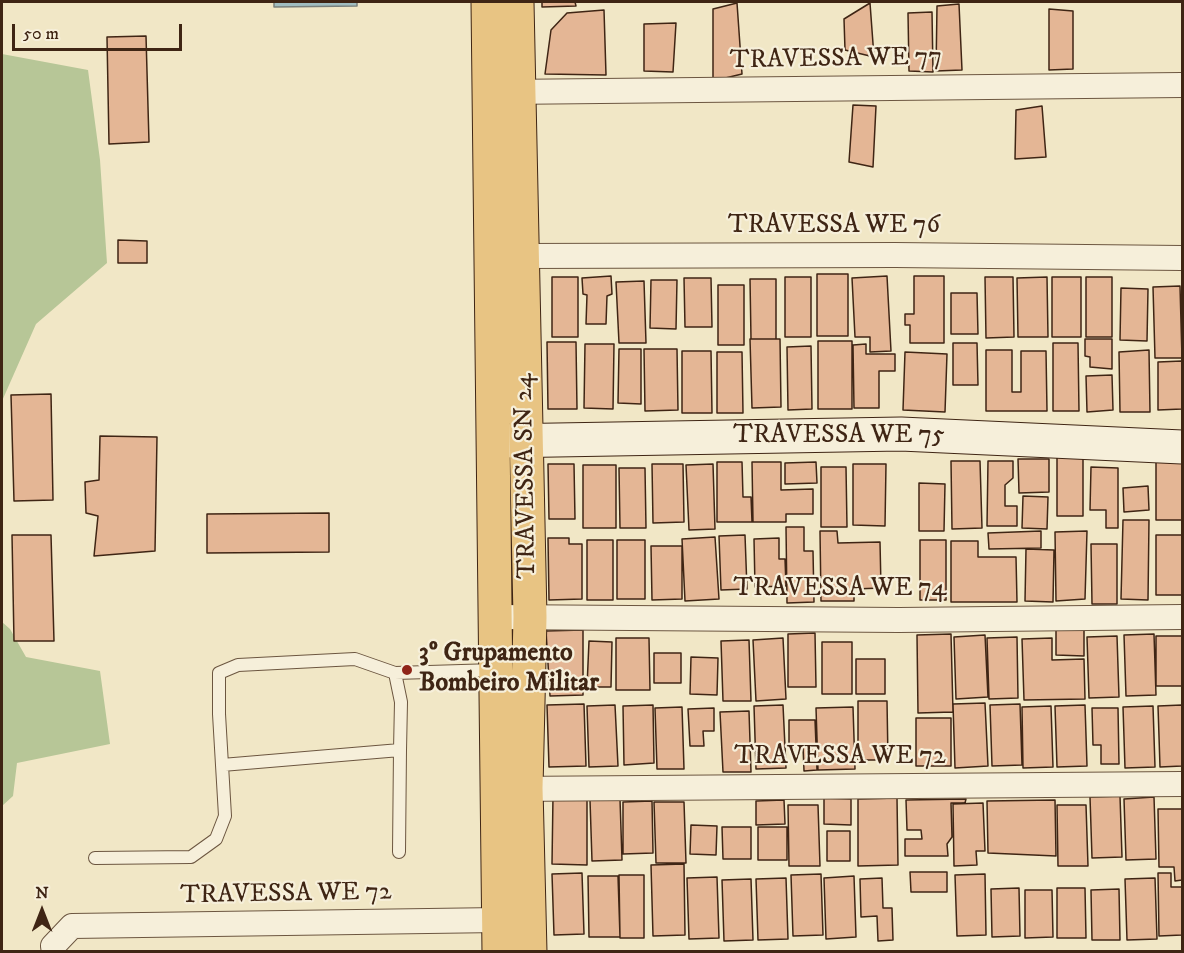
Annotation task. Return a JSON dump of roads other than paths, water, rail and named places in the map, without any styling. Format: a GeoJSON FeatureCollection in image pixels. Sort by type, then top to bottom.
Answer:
{"type":"FeatureCollection","features":[{"type":"Feature","properties":{"kind":"main road","name":"TRAVESSA SN 24"},"geometry":{"type":"LineString","coordinates":[[488,2],[506,92],[521,256],[528,440],[530,617],[499,936]]}},
{"type":"Feature","properties":{"kind":"main road","name":"TRAVESSA SN 24"},"geometry":{"type":"LineString","coordinates":[[517,2],[506,92],[493,279],[497,669],[530,951]]}},
{"type":"Feature","properties":{"kind":"street","name":"TRAVESSA WE 77"},"geometry":{"type":"LineString","coordinates":[[506,92],[1182,86]]}},
{"type":"Feature","properties":{"kind":"street","name":"TRAVESSA WE 76"},"geometry":{"type":"LineString","coordinates":[[521,256],[895,255],[1182,258]]}},
{"type":"Feature","properties":{"kind":"street"},"geometry":{"type":"LineString","coordinates":[[493,279],[521,256]]}},
{"type":"Feature","properties":{"kind":"street","name":"TRAVESSA WE 75"},"geometry":{"type":"LineString","coordinates":[[494,441],[901,434],[1182,447]]}},
{"type":"Feature","properties":{"kind":"street","name":"TRAVESSA WE 74"},"geometry":{"type":"LineString","coordinates":[[497,617],[887,620],[1182,617]]}},
{"type":"Feature","properties":{"kind":"street","name":"TRAVESSA WE 72"},"geometry":{"type":"LineString","coordinates":[[512,789],[1182,784]]}},
{"type":"Feature","properties":{"kind":"street","name":"TRAVESSA WE 72"},"geometry":{"type":"LineString","coordinates":[[54,951],[53,946],[72,926],[499,936]]}},
{"type":"Feature","properties":{"kind":"lane"},"geometry":{"type":"LineString","coordinates":[[95,858],[191,857],[216,839],[225,816],[219,673],[237,665],[355,659],[395,673],[497,669]]}},
{"type":"Feature","properties":{"kind":"lane"},"geometry":{"type":"LineString","coordinates":[[395,673],[401,702],[399,852]]}},
{"type":"Feature","properties":{"kind":"lane"},"geometry":{"type":"LineString","coordinates":[[222,765],[399,750]]}},
{"type":"Feature","properties":{"kind":"water"},"geometry":{"type":"Polygon","coordinates":[[[274,2],[357,2],[357,6],[274,7],[274,2]]]}},
{"type":"Feature","properties":{"kind":"place","name":"3º Grupamento Bombeiro Militar"},"geometry":{"type":"Point","coordinates":[407,670]}}]}
